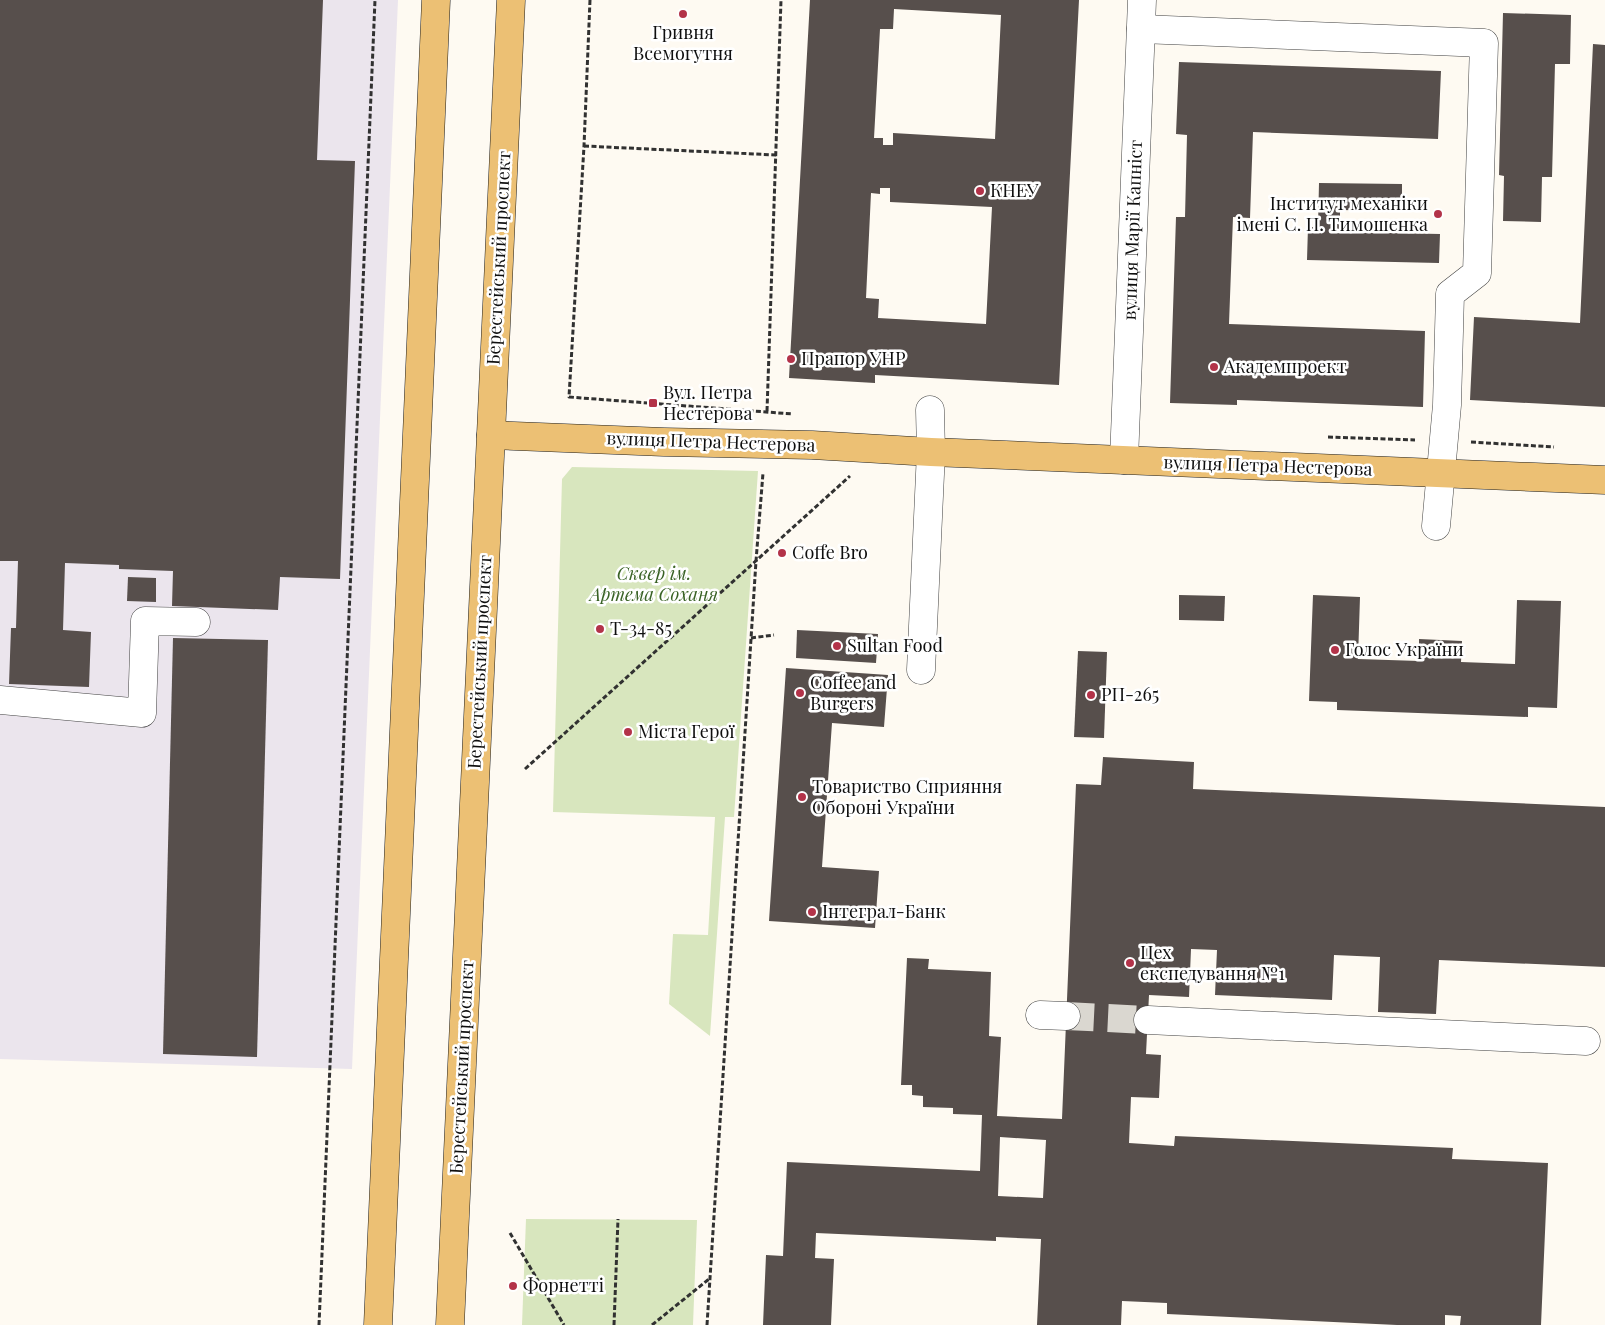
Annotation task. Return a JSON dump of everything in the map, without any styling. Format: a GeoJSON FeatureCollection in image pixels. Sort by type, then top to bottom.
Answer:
{"type":"FeatureCollection","features":[{"type":"Feature","properties":{"kind":"main road"},"geometry":{"type":"LineString","coordinates":[[378,1325],[436,0]]}},
{"type":"Feature","properties":{"kind":"main road","name":"Берестейський проспект"},"geometry":{"type":"LineString","coordinates":[[450,1325],[510,0]]}},
{"type":"Feature","properties":{"kind":"main road","name":"вулиця Петра Нестерова"},"geometry":{"type":"LineString","coordinates":[[491,435],[766,444],[1605,480]]}},
{"type":"Feature","properties":{"kind":"street","name":"вулиця Марії Капніст"},"geometry":{"type":"LineString","coordinates":[[1124,460],[1142,0]]}},
{"type":"Feature","properties":{"kind":"street"},"geometry":{"type":"LineString","coordinates":[[1141,29],[1484,43],[1477,273],[1450,294],[1447,405],[1436,526]]}},
{"type":"Feature","properties":{"kind":"street"},"geometry":{"type":"LineString","coordinates":[[921,670],[931,452],[930,410]]}},
{"type":"Feature","properties":{"kind":"street"},"geometry":{"type":"LineString","coordinates":[[0,700],[142,713],[145,622],[196,622]]}},
{"type":"Feature","properties":{"kind":"street"},"geometry":{"type":"LineString","coordinates":[[1148,1020],[1586,1040]]}},
{"type":"Feature","properties":{"kind":"path"},"geometry":{"type":"LineString","coordinates":[[319,1325],[375,0]]}},
{"type":"Feature","properties":{"kind":"path"},"geometry":{"type":"LineString","coordinates":[[590,0],[584,146],[569,397],[795,414]]}},
{"type":"Feature","properties":{"kind":"path"},"geometry":{"type":"LineString","coordinates":[[706,1325],[756,561],[766,444],[781,0]]}},
{"type":"Feature","properties":{"kind":"path"},"geometry":{"type":"LineString","coordinates":[[584,146],[776,155]]}},
{"type":"Feature","properties":{"kind":"path"},"geometry":{"type":"LineString","coordinates":[[1326,437],[1558,447]]}},
{"type":"Feature","properties":{"kind":"path"},"geometry":{"type":"LineString","coordinates":[[525,768],[851,476]]}},
{"type":"Feature","properties":{"kind":"path"},"geometry":{"type":"LineString","coordinates":[[751,638],[774,635]]}},
{"type":"Feature","properties":{"kind":"path"},"geometry":{"type":"LineString","coordinates":[[614,1325],[618,1219]]}},
{"type":"Feature","properties":{"kind":"path"},"geometry":{"type":"LineString","coordinates":[[510,1233],[564,1325]]}},
{"type":"Feature","properties":{"kind":"path"},"geometry":{"type":"LineString","coordinates":[[652,1325],[710,1279]]}},
{"type":"Feature","properties":{"kind":"shaded area"},"geometry":{"type":"Polygon","coordinates":[[[0,0],[398,0],[352,1069],[0,1059],[0,0]]]}},
{"type":"Feature","properties":{"kind":"green space","name":"Сквер ім. Артема Соханя"},"geometry":{"type":"Polygon","coordinates":[[[572,467],[758,471],[734,817],[725,817],[710,1036],[669,1004],[673,934],[708,935],[715,817],[553,812],[562,479],[572,467]]]}},
{"type":"Feature","properties":{"kind":"green space"},"geometry":{"type":"Polygon","coordinates":[[[526,1219],[697,1220],[693,1325],[522,1325],[526,1219]]]}},
{"type":"Feature","properties":{"kind":"building"},"geometry":{"type":"Polygon","coordinates":[[[0,0],[323,0],[317,160],[355,161],[340,579],[280,577],[278,610],[172,606],[173,571],[119,569],[119,565],[65,563],[63,630],[91,632],[89,687],[9,684],[11,628],[16,628],[18,561],[0,561],[0,0]]]}},
{"type":"Feature","properties":{"kind":"building","name":"КНЕУ"},"geometry":{"type":"Polygon","coordinates":[[[810,0],[1079,0],[1059,385],[875,375],[875,383],[789,378],[810,0]],[[894,9],[893,29],[880,29],[874,138],[883,138],[883,145],[893,145],[893,133],[995,139],[1001,15],[894,9]],[[880,188],[880,194],[871,193],[866,298],[879,299],[878,318],[986,324],[992,207],[890,202],[890,188],[880,188]]]}},
{"type":"Feature","properties":{"kind":"building"},"geometry":{"type":"Polygon","coordinates":[[[1503,13],[1571,15],[1570,64],[1555,64],[1552,177],[1542,177],[1541,222],[1503,221],[1504,176],[1499,175],[1503,13]]]}},
{"type":"Feature","properties":{"kind":"building"},"geometry":{"type":"Polygon","coordinates":[[[1593,44],[1605,45],[1605,407],[1470,400],[1474,317],[1580,323],[1593,44]]]}},
{"type":"Feature","properties":{"kind":"building"},"geometry":{"type":"Polygon","coordinates":[[[1179,62],[1441,71],[1438,139],[1253,132],[1250,218],[1233,217],[1229,324],[1425,331],[1423,407],[1237,400],[1237,405],[1170,403],[1176,217],[1185,217],[1187,135],[1176,134],[1179,62]]]}},
{"type":"Feature","properties":{"kind":"building"},"geometry":{"type":"Polygon","coordinates":[[[1319,183],[1402,184],[1402,211],[1340,210],[1340,232],[1440,234],[1439,263],[1307,260],[1308,227],[1318,227],[1319,183]]]}},
{"type":"Feature","properties":{"kind":"building"},"geometry":{"type":"Polygon","coordinates":[[[128,577],[156,578],[156,602],[127,601],[128,577]]]}},
{"type":"Feature","properties":{"kind":"building"},"geometry":{"type":"Polygon","coordinates":[[[1179,595],[1225,596],[1224,621],[1179,620],[1179,595]]]}},
{"type":"Feature","properties":{"kind":"building","name":"Голос України"},"geometry":{"type":"Polygon","coordinates":[[[1313,595],[1360,597],[1358,659],[1419,661],[1419,639],[1462,641],[1461,662],[1515,664],[1517,600],[1561,601],[1557,708],[1528,707],[1528,717],[1337,710],[1337,702],[1309,701],[1313,595]]]}},
{"type":"Feature","properties":{"kind":"building","name":"Sultan Food"},"geometry":{"type":"Polygon","coordinates":[[[797,630],[878,634],[876,663],[796,658],[797,630]]]}},
{"type":"Feature","properties":{"kind":"building"},"geometry":{"type":"Polygon","coordinates":[[[173,638],[268,640],[257,1057],[163,1054],[173,638]]]}},
{"type":"Feature","properties":{"kind":"building","name":"РП-265"},"geometry":{"type":"Polygon","coordinates":[[[1078,651],[1107,652],[1104,738],[1074,737],[1078,651]]]}},
{"type":"Feature","properties":{"kind":"building","name":"Товариство Сприяння Обороні України"},"geometry":{"type":"Polygon","coordinates":[[[786,668],[888,675],[884,727],[832,723],[822,867],[879,871],[875,928],[769,921],[786,668]]]}},
{"type":"Feature","properties":{"kind":"building"},"geometry":{"type":"Polygon","coordinates":[[[1103,757],[1194,762],[1193,789],[1605,807],[1605,967],[1439,960],[1436,1014],[1378,1012],[1380,957],[1334,955],[1332,1000],[1215,995],[1217,950],[1191,949],[1189,997],[1149,995],[1146,1054],[1161,1055],[1159,1098],[1131,1097],[1129,1143],[1174,1146],[1175,1136],[1453,1148],[1452,1159],[1548,1163],[1541,1325],[1460,1325],[1461,1316],[1445,1315],[1445,1325],[1397,1325],[1167,1314],[1167,1303],[1122,1301],[1121,1325],[1037,1325],[1041,1239],[996,1237],[996,1241],[816,1233],[815,1258],[834,1259],[831,1325],[763,1325],[766,1255],[783,1256],[787,1162],[980,1171],[982,1115],[953,1114],[953,1108],[923,1107],[923,1096],[912,1095],[912,1085],[901,1085],[907,958],[929,959],[928,969],[991,972],[989,1036],[1001,1037],[997,1116],[1062,1119],[1076,784],[1101,785],[1103,757]],[[1000,1137],[998,1196],[1043,1198],[1046,1140],[1000,1137]]]}},
{"type":"Feature","properties":{"kind":"tunnel"},"geometry":{"type":"LineString","coordinates":[[1066,1016],[1148,1020]]}},
{"type":"Feature","properties":{"kind":"place","name":"Гривня Всемогутня"},"geometry":{"type":"Point","coordinates":[683,14]}},
{"type":"Feature","properties":{"kind":"place","name":"КНЕУ"},"geometry":{"type":"Point","coordinates":[980,191]}},
{"type":"Feature","properties":{"kind":"place","name":"Інститут механіки імені С. П. Тимошенка"},"geometry":{"type":"Point","coordinates":[1438,214]}},
{"type":"Feature","properties":{"kind":"place","name":"Прапор УНР"},"geometry":{"type":"Point","coordinates":[791,359]}},
{"type":"Feature","properties":{"kind":"place","name":"Академпроект"},"geometry":{"type":"Point","coordinates":[1214,367]}},
{"type":"Feature","properties":{"kind":"place","name":"Вул. Петра Нестерова"},"geometry":{"type":"Point","coordinates":[653,403]}},
{"type":"Feature","properties":{"kind":"place","name":"Coffe Bro"},"geometry":{"type":"Point","coordinates":[782,553]}},
{"type":"Feature","properties":{"kind":"place","name":"Т-34-85"},"geometry":{"type":"Point","coordinates":[600,629]}},
{"type":"Feature","properties":{"kind":"place","name":"Sultan Food"},"geometry":{"type":"Point","coordinates":[837,646]}},
{"type":"Feature","properties":{"kind":"place","name":"Голос України"},"geometry":{"type":"Point","coordinates":[1335,650]}},
{"type":"Feature","properties":{"kind":"place","name":"Coffee and Burgers"},"geometry":{"type":"Point","coordinates":[800,693]}},
{"type":"Feature","properties":{"kind":"place","name":"РП-265"},"geometry":{"type":"Point","coordinates":[1091,695]}},
{"type":"Feature","properties":{"kind":"place","name":"Міста Герої"},"geometry":{"type":"Point","coordinates":[628,732]}},
{"type":"Feature","properties":{"kind":"place","name":"Товариство Сприяння Обороні України"},"geometry":{"type":"Point","coordinates":[802,797]}},
{"type":"Feature","properties":{"kind":"place","name":"Інтеграл-Банк"},"geometry":{"type":"Point","coordinates":[812,912]}},
{"type":"Feature","properties":{"kind":"place","name":"Цех експедування №1"},"geometry":{"type":"Point","coordinates":[1130,963]}},
{"type":"Feature","properties":{"kind":"place","name":"Форнетті"},"geometry":{"type":"Point","coordinates":[513,1286]}}]}
